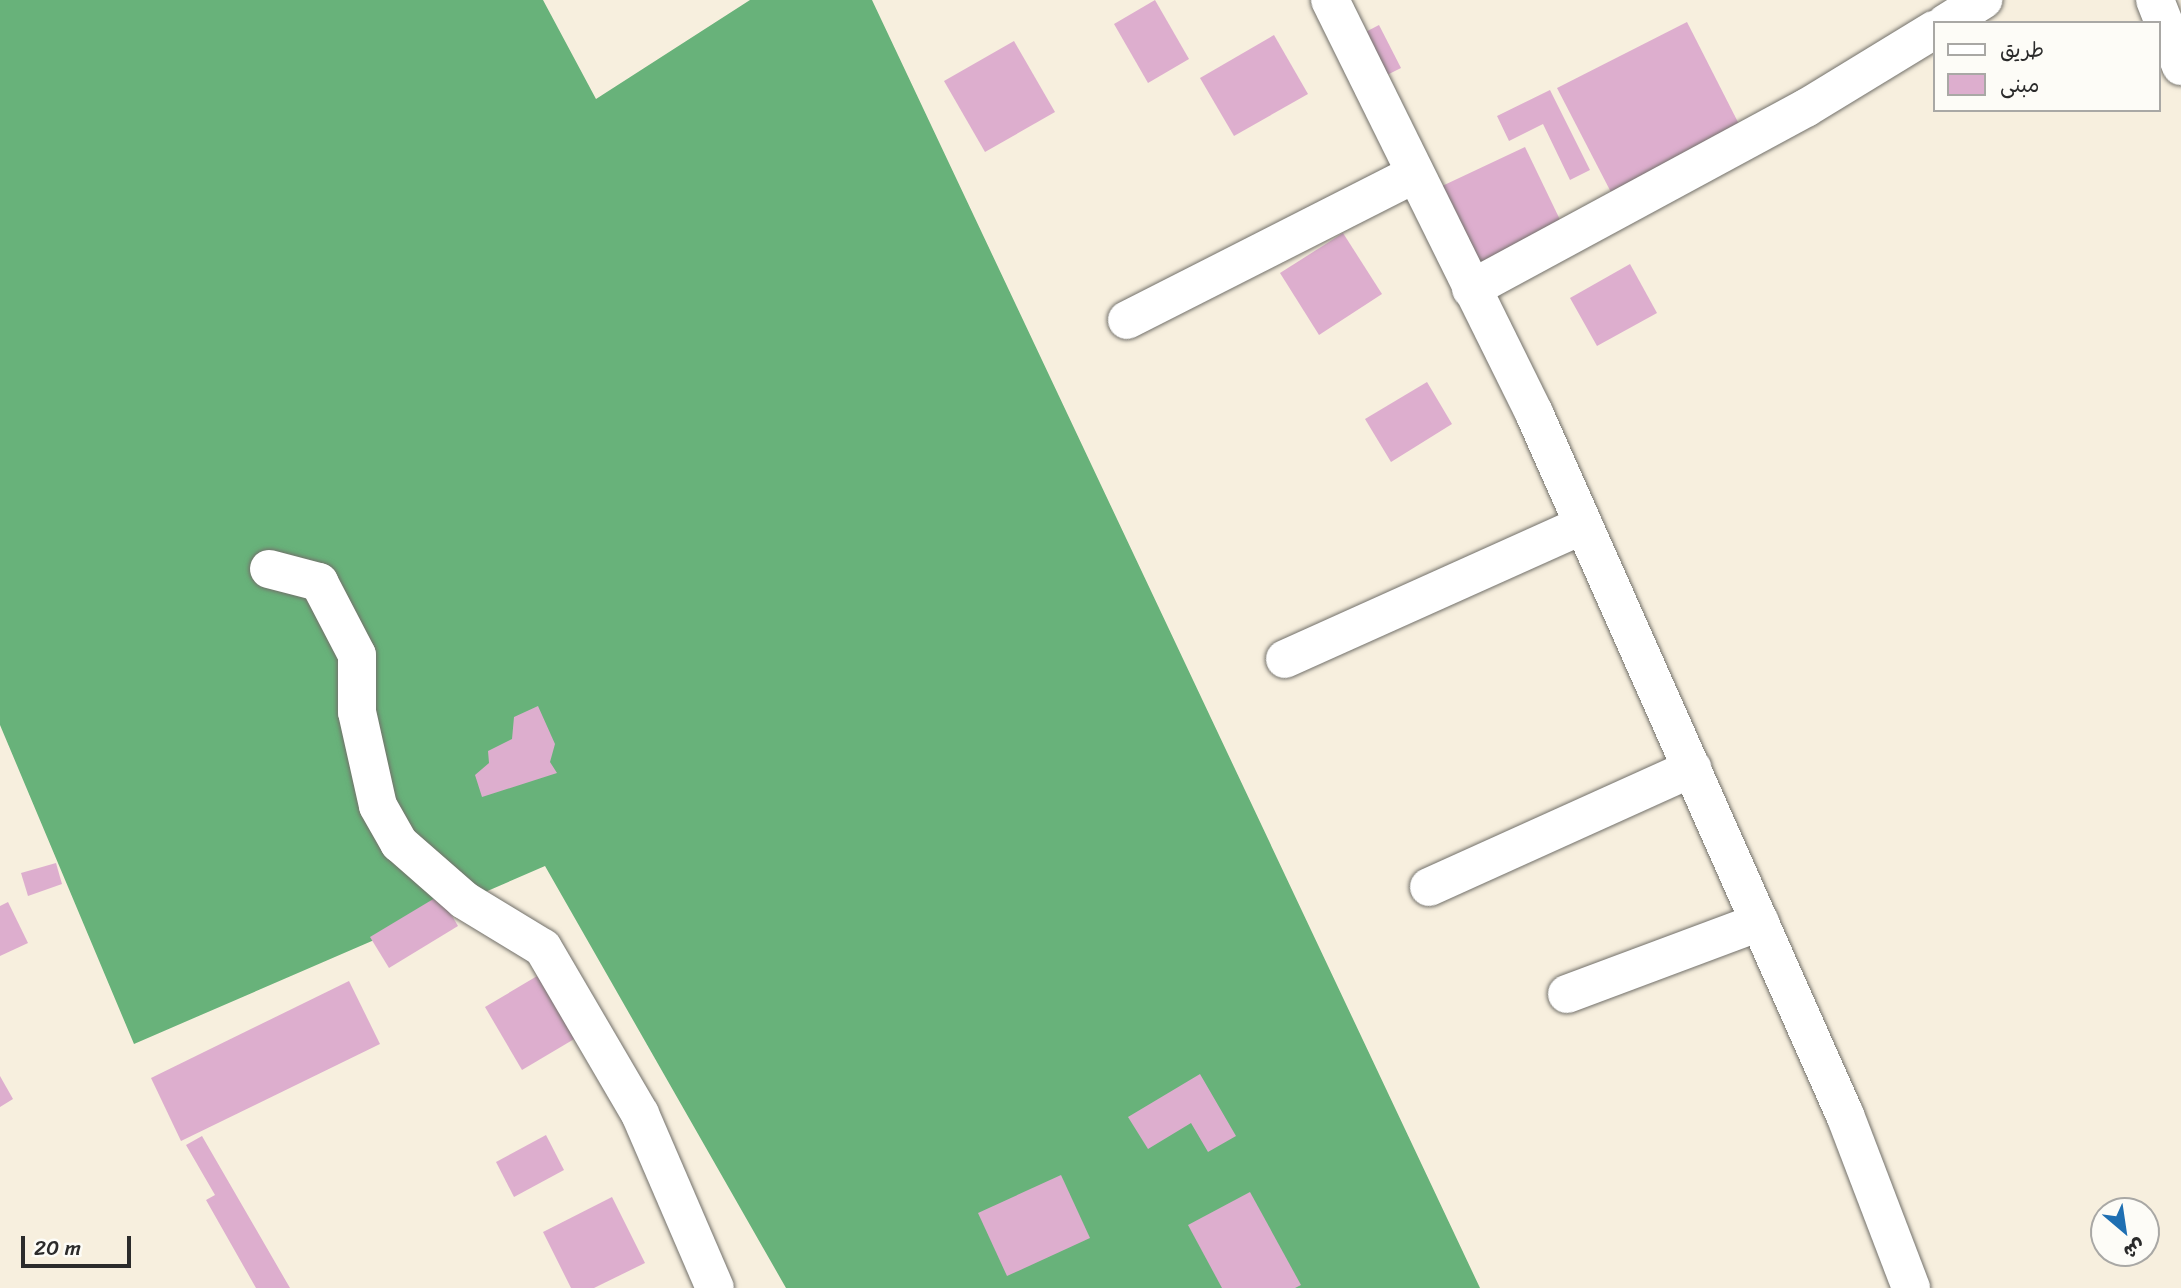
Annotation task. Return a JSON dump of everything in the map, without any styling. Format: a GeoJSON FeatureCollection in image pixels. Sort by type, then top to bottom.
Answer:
{"type":"FeatureCollection","features":[{"type":"Feature","properties":{"kind":"street"},"geometry":{"type":"LineString","coordinates":[[1330,0],[1583,525],[1759,922],[1912,1288]]}},
{"type":"Feature","properties":{"kind":"street"},"geometry":{"type":"LineString","coordinates":[[1949,21],[1983,0]]}},
{"type":"Feature","properties":{"kind":"street"},"geometry":{"type":"LineString","coordinates":[[2155,0],[2181,65]]}},
{"type":"Feature","properties":{"kind":"street"},"geometry":{"type":"LineString","coordinates":[[1471,289],[1806,108],[1932,31]]}},
{"type":"Feature","properties":{"kind":"street"},"geometry":{"type":"LineString","coordinates":[[1127,320],[1415,174]]}},
{"type":"Feature","properties":{"kind":"street"},"geometry":{"type":"LineString","coordinates":[[1285,659],[1583,525]]}},
{"type":"Feature","properties":{"kind":"street"},"geometry":{"type":"LineString","coordinates":[[268,569],[319,582],[357,655],[357,712],[378,806],[399,843],[464,900],[543,948],[640,1114],[715,1288]]}},
{"type":"Feature","properties":{"kind":"street"},"geometry":{"type":"LineString","coordinates":[[1429,887],[1692,768]]}},
{"type":"Feature","properties":{"kind":"street"},"geometry":{"type":"LineString","coordinates":[[1567,994],[1759,922]]}},
{"type":"Feature","properties":{"kind":"green space"},"geometry":{"type":"Polygon","coordinates":[[[0,0],[543,0],[596,99],[750,0],[872,0],[1480,1288],[786,1288],[545,866],[134,1044],[0,725],[0,0]]]}},
{"type":"Feature","properties":{"kind":"building"},"geometry":{"type":"Polygon","coordinates":[[[1155,0],[1189,59],[1148,83],[1114,24],[1155,0]]]}},
{"type":"Feature","properties":{"kind":"building"},"geometry":{"type":"Polygon","coordinates":[[[1687,22],[1743,132],[1614,198],[1557,88],[1687,22]]]}},
{"type":"Feature","properties":{"kind":"building"},"geometry":{"type":"Polygon","coordinates":[[[1379,25],[1401,68],[1377,80],[1354,38],[1379,25]]]}},
{"type":"Feature","properties":{"kind":"building"},"geometry":{"type":"Polygon","coordinates":[[[1274,35],[1308,94],[1234,136],[1200,78],[1274,35]]]}},
{"type":"Feature","properties":{"kind":"building"},"geometry":{"type":"Polygon","coordinates":[[[1014,41],[1055,112],[985,152],[944,81],[1014,41]]]}},
{"type":"Feature","properties":{"kind":"building"},"geometry":{"type":"Polygon","coordinates":[[[1550,90],[1590,170],[1570,180],[1543,124],[1509,141],[1497,116],[1550,90]]]}},
{"type":"Feature","properties":{"kind":"building"},"geometry":{"type":"Polygon","coordinates":[[[1525,147],[1563,226],[1478,267],[1440,187],[1525,147]]]}},
{"type":"Feature","properties":{"kind":"building"},"geometry":{"type":"Polygon","coordinates":[[[1343,233],[1382,294],[1319,335],[1280,273],[1343,233]]]}},
{"type":"Feature","properties":{"kind":"building"},"geometry":{"type":"Polygon","coordinates":[[[1630,264],[1657,313],[1597,346],[1570,298],[1630,264]]]}},
{"type":"Feature","properties":{"kind":"building"},"geometry":{"type":"Polygon","coordinates":[[[1427,382],[1452,424],[1391,462],[1365,419],[1427,382]]]}},
{"type":"Feature","properties":{"kind":"building"},"geometry":{"type":"Polygon","coordinates":[[[538,706],[555,744],[550,762],[557,773],[482,797],[475,775],[489,763],[488,751],[512,739],[514,717],[538,706]]]}},
{"type":"Feature","properties":{"kind":"building"},"geometry":{"type":"Polygon","coordinates":[[[56,863],[62,884],[28,896],[21,873],[56,863]]]}},
{"type":"Feature","properties":{"kind":"building"},"geometry":{"type":"Polygon","coordinates":[[[440,895],[458,926],[389,968],[370,937],[440,895]]]}},
{"type":"Feature","properties":{"kind":"building"},"geometry":{"type":"Polygon","coordinates":[[[8,902],[28,943],[0,956],[0,906],[8,902]]]}},
{"type":"Feature","properties":{"kind":"building"},"geometry":{"type":"Polygon","coordinates":[[[549,969],[586,1032],[522,1070],[485,1007],[549,969]]]}},
{"type":"Feature","properties":{"kind":"building"},"geometry":{"type":"Polygon","coordinates":[[[349,981],[380,1044],[181,1141],[151,1078],[349,981]]]}},
{"type":"Feature","properties":{"kind":"building"},"geometry":{"type":"Polygon","coordinates":[[[1200,1074],[1236,1136],[1208,1152],[1191,1123],[1148,1149],[1128,1117],[1200,1074]]]}},
{"type":"Feature","properties":{"kind":"building"},"geometry":{"type":"Polygon","coordinates":[[[0,1076],[13,1099],[0,1107],[0,1076]]]}},
{"type":"Feature","properties":{"kind":"building"},"geometry":{"type":"Polygon","coordinates":[[[546,1135],[564,1170],[514,1197],[496,1162],[546,1135]]]}},
{"type":"Feature","properties":{"kind":"building"},"geometry":{"type":"Polygon","coordinates":[[[202,1136],[290,1288],[256,1288],[206,1200],[215,1195],[186,1145],[202,1136]]]}},
{"type":"Feature","properties":{"kind":"building"},"geometry":{"type":"Polygon","coordinates":[[[1061,1175],[1090,1238],[1007,1276],[978,1213],[1061,1175]]]}},
{"type":"Feature","properties":{"kind":"building"},"geometry":{"type":"Polygon","coordinates":[[[1250,1192],[1301,1285],[1295,1288],[1222,1288],[1188,1225],[1250,1192]]]}},
{"type":"Feature","properties":{"kind":"building"},"geometry":{"type":"Polygon","coordinates":[[[612,1197],[645,1263],[594,1288],[571,1288],[543,1232],[612,1197]]]}}]}
